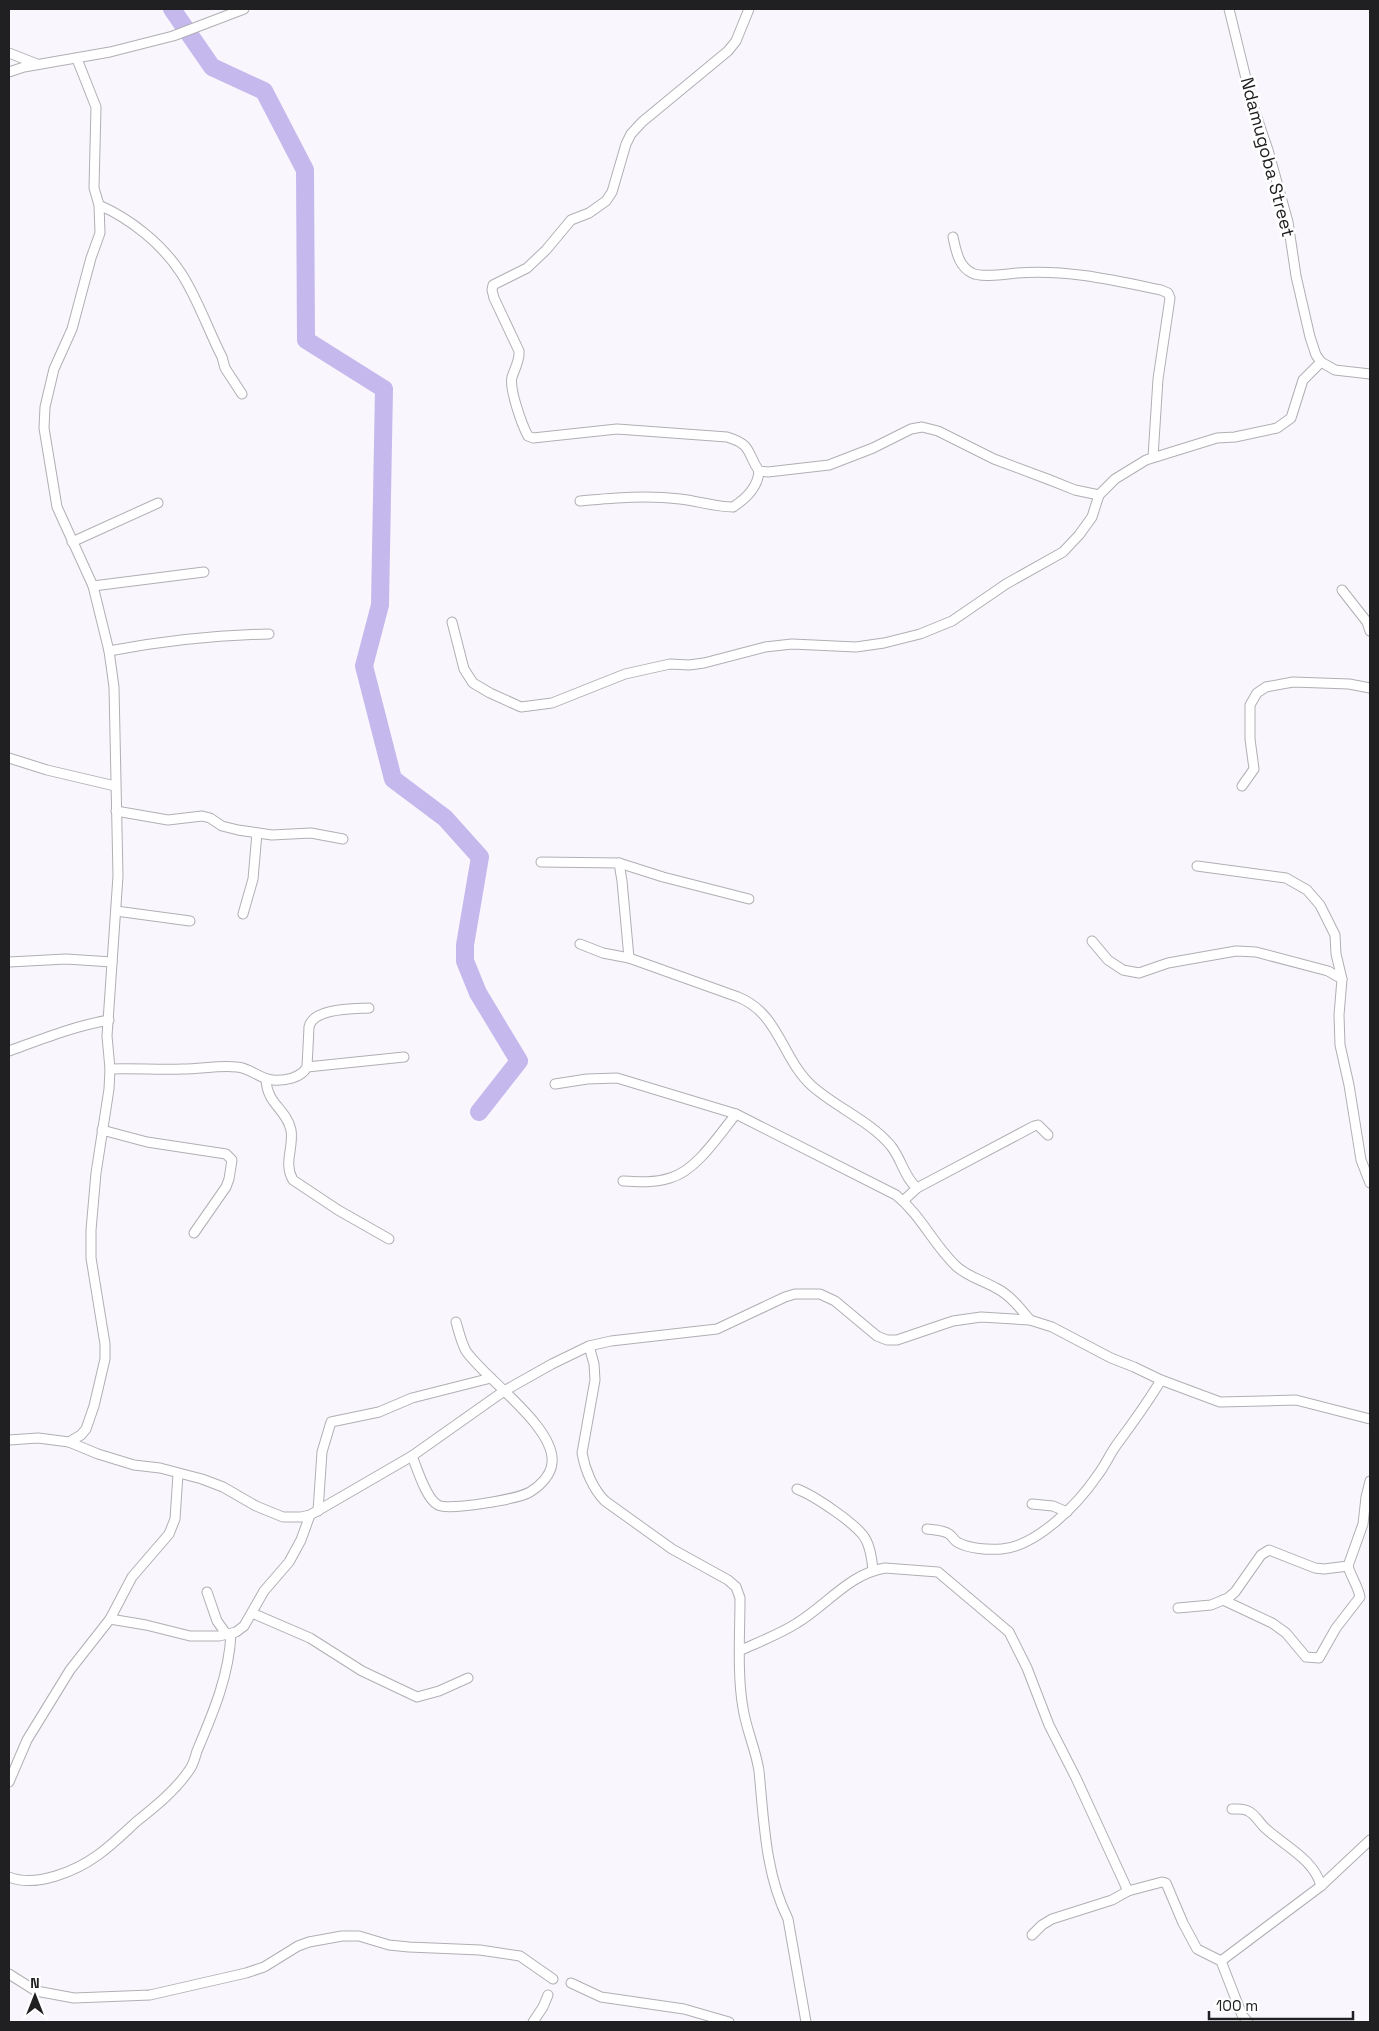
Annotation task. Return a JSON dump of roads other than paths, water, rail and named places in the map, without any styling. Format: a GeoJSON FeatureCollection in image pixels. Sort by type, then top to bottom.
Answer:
{"type":"FeatureCollection","features":[{"type":"Feature","properties":{"kind":"street"},"geometry":{"type":"LineString","coordinates":[[580,501],[648,496],[683,499],[722,507],[733,507],[754,489],[758,481],[759,471],[747,447],[739,440],[727,437],[617,429],[533,438],[528,436],[521,420],[512,386],[512,378],[520,356],[520,350],[494,298],[492,290],[493,285],[527,268],[546,250],[571,220],[589,213],[606,201],[612,192],[626,144],[632,134],[642,122],[728,51],[736,41],[749,9]]}},
{"type":"Feature","properties":{"kind":"street","name":"Ndamugoba Street"},"geometry":{"type":"LineString","coordinates":[[1229,9],[1252,103],[1268,150],[1288,222],[1296,276],[1310,338],[1316,355],[1321,362]]}},
{"type":"Feature","properties":{"kind":"street"},"geometry":{"type":"LineString","coordinates":[[9,72],[24,67],[77,58],[173,36],[241,10]]}},
{"type":"Feature","properties":{"kind":"street"},"geometry":{"type":"LineString","coordinates":[[9,53],[39,65]]}},
{"type":"Feature","properties":{"kind":"street"},"geometry":{"type":"LineString","coordinates":[[69,1442],[80,1435],[86,1428],[94,1406],[105,1359],[105,1344],[91,1258],[91,1239],[96,1173],[109,1089],[110,1068],[107,1052],[116,911],[118,844],[115,786],[114,687],[109,651],[93,586],[56,507],[44,428],[45,408],[54,369],[72,329],[91,258],[100,233],[99,206],[94,188],[96,107],[77,58]]}},
{"type":"Feature","properties":{"kind":"street"},"geometry":{"type":"LineString","coordinates":[[99,206],[116,213],[130,222],[158,245],[181,273],[222,357],[225,368],[242,394]]}},
{"type":"Feature","properties":{"kind":"street"},"geometry":{"type":"LineString","coordinates":[[952,237],[959,262],[972,274],[996,275],[1043,271],[1082,274],[1168,293],[1170,298],[1158,379],[1153,457]]}},
{"type":"Feature","properties":{"kind":"street"},"geometry":{"type":"LineString","coordinates":[[452,622],[464,670],[473,683],[521,707],[552,703],[625,674],[670,664],[689,665],[704,663],[764,647],[792,644],[856,647],[884,643],[920,634],[952,621],[1006,584],[1063,552],[1092,517],[1099,495],[1115,479],[1153,457],[1218,438],[1262,432],[1282,426],[1291,418],[1303,380],[1321,362],[1335,370],[1370,374]]}},
{"type":"Feature","properties":{"kind":"street"},"geometry":{"type":"LineString","coordinates":[[759,471],[806,469],[829,465],[873,448],[911,429],[922,427],[938,431],[994,459],[1075,490],[1099,495]]}},
{"type":"Feature","properties":{"kind":"street"},"geometry":{"type":"LineString","coordinates":[[72,542],[158,503]]}},
{"type":"Feature","properties":{"kind":"street"},"geometry":{"type":"LineString","coordinates":[[93,586],[204,572]]}},
{"type":"Feature","properties":{"kind":"street"},"geometry":{"type":"LineString","coordinates":[[1342,590],[1367,622],[1370,631]]}},
{"type":"Feature","properties":{"kind":"street"},"geometry":{"type":"LineString","coordinates":[[109,651],[148,644],[224,635],[269,634]]}},
{"type":"Feature","properties":{"kind":"street"},"geometry":{"type":"LineString","coordinates":[[1242,786],[1254,769],[1250,739],[1250,706],[1257,693],[1266,687],[1293,682],[1349,684],[1370,688]]}},
{"type":"Feature","properties":{"kind":"street"},"geometry":{"type":"LineString","coordinates":[[9,758],[47,770],[115,786]]}},
{"type":"Feature","properties":{"kind":"street"},"geometry":{"type":"LineString","coordinates":[[116,811],[168,820],[202,816],[210,818],[222,826],[238,830],[272,835],[310,832],[343,839]]}},
{"type":"Feature","properties":{"kind":"street"},"geometry":{"type":"LineString","coordinates":[[243,914],[253,879],[257,833]]}},
{"type":"Feature","properties":{"kind":"street"},"geometry":{"type":"LineString","coordinates":[[541,862],[619,863],[663,877],[749,899]]}},
{"type":"Feature","properties":{"kind":"street"},"geometry":{"type":"LineString","coordinates":[[619,863],[629,958]]}},
{"type":"Feature","properties":{"kind":"street"},"geometry":{"type":"LineString","coordinates":[[1197,866],[1286,878],[1307,890],[1320,905],[1335,935],[1336,954],[1342,979],[1339,1015],[1340,1045],[1349,1084],[1360,1160],[1370,1183]]}},
{"type":"Feature","properties":{"kind":"street"},"geometry":{"type":"LineString","coordinates":[[116,911],[190,921]]}},
{"type":"Feature","properties":{"kind":"street"},"geometry":{"type":"LineString","coordinates":[[1092,941],[1108,960],[1123,970],[1139,973],[1168,964],[1236,951],[1256,952],[1328,971],[1342,979]]}},
{"type":"Feature","properties":{"kind":"street"},"geometry":{"type":"LineString","coordinates":[[580,944],[629,958],[748,1001],[760,1010],[772,1024],[784,1048],[812,1086],[867,1125],[891,1146],[910,1182],[917,1188]]}},
{"type":"Feature","properties":{"kind":"street"},"geometry":{"type":"LineString","coordinates":[[9,962],[66,958],[112,962]]}},
{"type":"Feature","properties":{"kind":"street"},"geometry":{"type":"LineString","coordinates":[[110,1068],[183,1070],[215,1066],[241,1067],[266,1079],[273,1080],[298,1076],[307,1067],[309,1027],[310,1021],[315,1016],[346,1009],[369,1008]]}},
{"type":"Feature","properties":{"kind":"street"},"geometry":{"type":"LineString","coordinates":[[9,1051],[63,1031],[109,1020]]}},
{"type":"Feature","properties":{"kind":"street"},"geometry":{"type":"LineString","coordinates":[[307,1067],[404,1057]]}},
{"type":"Feature","properties":{"kind":"street"},"geometry":{"type":"LineString","coordinates":[[556,1084],[617,1078],[736,1114],[896,1195],[921,1220],[955,1265],[968,1275],[998,1288],[1014,1300],[1030,1320]]}},
{"type":"Feature","properties":{"kind":"street"},"geometry":{"type":"LineString","coordinates":[[266,1079],[266,1089],[271,1100],[286,1116],[291,1131],[288,1163],[289,1173],[293,1180],[338,1210],[389,1239]]}},
{"type":"Feature","properties":{"kind":"street"},"geometry":{"type":"LineString","coordinates":[[623,1182],[661,1180],[682,1173],[711,1146],[736,1114]]}},
{"type":"Feature","properties":{"kind":"street"},"geometry":{"type":"LineString","coordinates":[[903,1201],[917,1188],[1034,1126],[1038,1126],[1048,1134]]}},
{"type":"Feature","properties":{"kind":"street"},"geometry":{"type":"LineString","coordinates":[[102,1130],[147,1142],[226,1154],[232,1160],[226,1187],[194,1233]]}},
{"type":"Feature","properties":{"kind":"street"},"geometry":{"type":"LineString","coordinates":[[9,1440],[38,1438],[69,1442],[98,1454],[134,1465],[160,1468],[202,1479],[223,1487],[256,1506],[283,1517],[295,1518],[314,1513],[412,1456],[504,1391],[589,1346],[610,1341],[717,1329],[795,1294],[820,1294],[834,1301],[877,1336],[887,1340],[897,1340],[953,1321],[981,1318],[1030,1320],[1052,1327],[1111,1358],[1161,1380],[1220,1402],[1296,1400],[1370,1419]]}},
{"type":"Feature","properties":{"kind":"street"},"geometry":{"type":"LineString","coordinates":[[412,1456],[431,1500],[442,1507],[455,1507],[519,1498],[534,1490],[543,1482],[550,1469],[551,1452],[535,1424],[466,1351],[456,1322]]}},
{"type":"Feature","properties":{"kind":"street"},"geometry":{"type":"LineString","coordinates":[[589,1346],[596,1380],[582,1453],[584,1465],[598,1493],[605,1501],[672,1549],[728,1580],[736,1587],[740,1598],[740,1683],[743,1708],[758,1768],[765,1842],[782,1906],[788,1919],[806,2022]]}},
{"type":"Feature","properties":{"kind":"street"},"geometry":{"type":"LineString","coordinates":[[110,1619],[146,1625],[190,1636],[229,1635],[244,1626],[264,1591],[296,1551],[314,1513],[322,1452],[331,1422],[379,1412],[412,1398],[491,1378]]}},
{"type":"Feature","properties":{"kind":"street"},"geometry":{"type":"LineString","coordinates":[[926,1529],[944,1531],[956,1541],[971,1546],[1004,1549],[1030,1539],[1067,1512],[1098,1476],[1161,1380]]}},
{"type":"Feature","properties":{"kind":"street"},"geometry":{"type":"LineString","coordinates":[[9,1782],[27,1740],[70,1670],[110,1619],[132,1577],[169,1534],[175,1519],[178,1474]]}},
{"type":"Feature","properties":{"kind":"street"},"geometry":{"type":"LineString","coordinates":[[1223,1600],[1272,1623],[1286,1633],[1306,1657],[1319,1658],[1336,1628],[1360,1597],[1360,1593],[1351,1578],[1348,1566],[1363,1524],[1370,1480]]}},
{"type":"Feature","properties":{"kind":"street"},"geometry":{"type":"LineString","coordinates":[[797,1489],[816,1497],[863,1535],[871,1553],[873,1570]]}},
{"type":"Feature","properties":{"kind":"street"},"geometry":{"type":"LineString","coordinates":[[1032,1504],[1053,1506],[1067,1512]]}},
{"type":"Feature","properties":{"kind":"street"},"geometry":{"type":"LineString","coordinates":[[1178,1608],[1211,1605],[1223,1600],[1235,1592],[1261,1555],[1268,1550],[1315,1568],[1324,1569],[1348,1566]]}},
{"type":"Feature","properties":{"kind":"street"},"geometry":{"type":"LineString","coordinates":[[741,1650],[797,1624],[843,1586],[873,1570],[885,1568],[938,1572],[1008,1632],[1027,1668],[1049,1725],[1076,1778],[1128,1891]]}},
{"type":"Feature","properties":{"kind":"street"},"geometry":{"type":"LineString","coordinates":[[9,1877],[16,1880],[37,1880],[73,1869],[85,1863],[98,1855],[156,1807],[192,1766],[217,1704],[229,1657],[229,1635],[214,1615],[207,1592]]}},
{"type":"Feature","properties":{"kind":"street"},"geometry":{"type":"LineString","coordinates":[[252,1613],[310,1638],[362,1672],[417,1697],[439,1691],[468,1678]]}},
{"type":"Feature","properties":{"kind":"street"},"geometry":{"type":"LineString","coordinates":[[1232,1809],[1247,1810],[1253,1814],[1265,1828],[1303,1858],[1320,1880],[1321,1886]]}},
{"type":"Feature","properties":{"kind":"street"},"geometry":{"type":"LineString","coordinates":[[1221,1961],[1321,1886],[1370,1840]]}},
{"type":"Feature","properties":{"kind":"street"},"geometry":{"type":"LineString","coordinates":[[1032,1935],[1042,1925],[1052,1920],[1112,1900],[1128,1891],[1162,1882],[1166,1883],[1197,1949],[1221,1961],[1242,2016],[1248,2022]]}},
{"type":"Feature","properties":{"kind":"street"},"geometry":{"type":"LineString","coordinates":[[9,1974],[36,1991],[74,1998],[150,1995],[246,1973],[264,1967],[303,1944],[342,1936],[359,1936],[389,1945],[480,1950],[520,1956],[553,1978]]}},
{"type":"Feature","properties":{"kind":"street"},"geometry":{"type":"LineString","coordinates":[[572,1983],[601,1997],[684,2009],[729,2022]]}},
{"type":"Feature","properties":{"kind":"street"},"geometry":{"type":"LineString","coordinates":[[532,2022],[543,2007],[548,1995]]}},
{"type":"Feature","properties":{"kind":"waterway"},"geometry":{"type":"LineString","coordinates":[[172,9],[212,67],[264,91],[305,170],[306,340],[384,389],[380,605],[364,666],[393,779],[445,818],[480,857],[465,945],[465,961],[478,993],[519,1061],[479,1112]]}}]}
